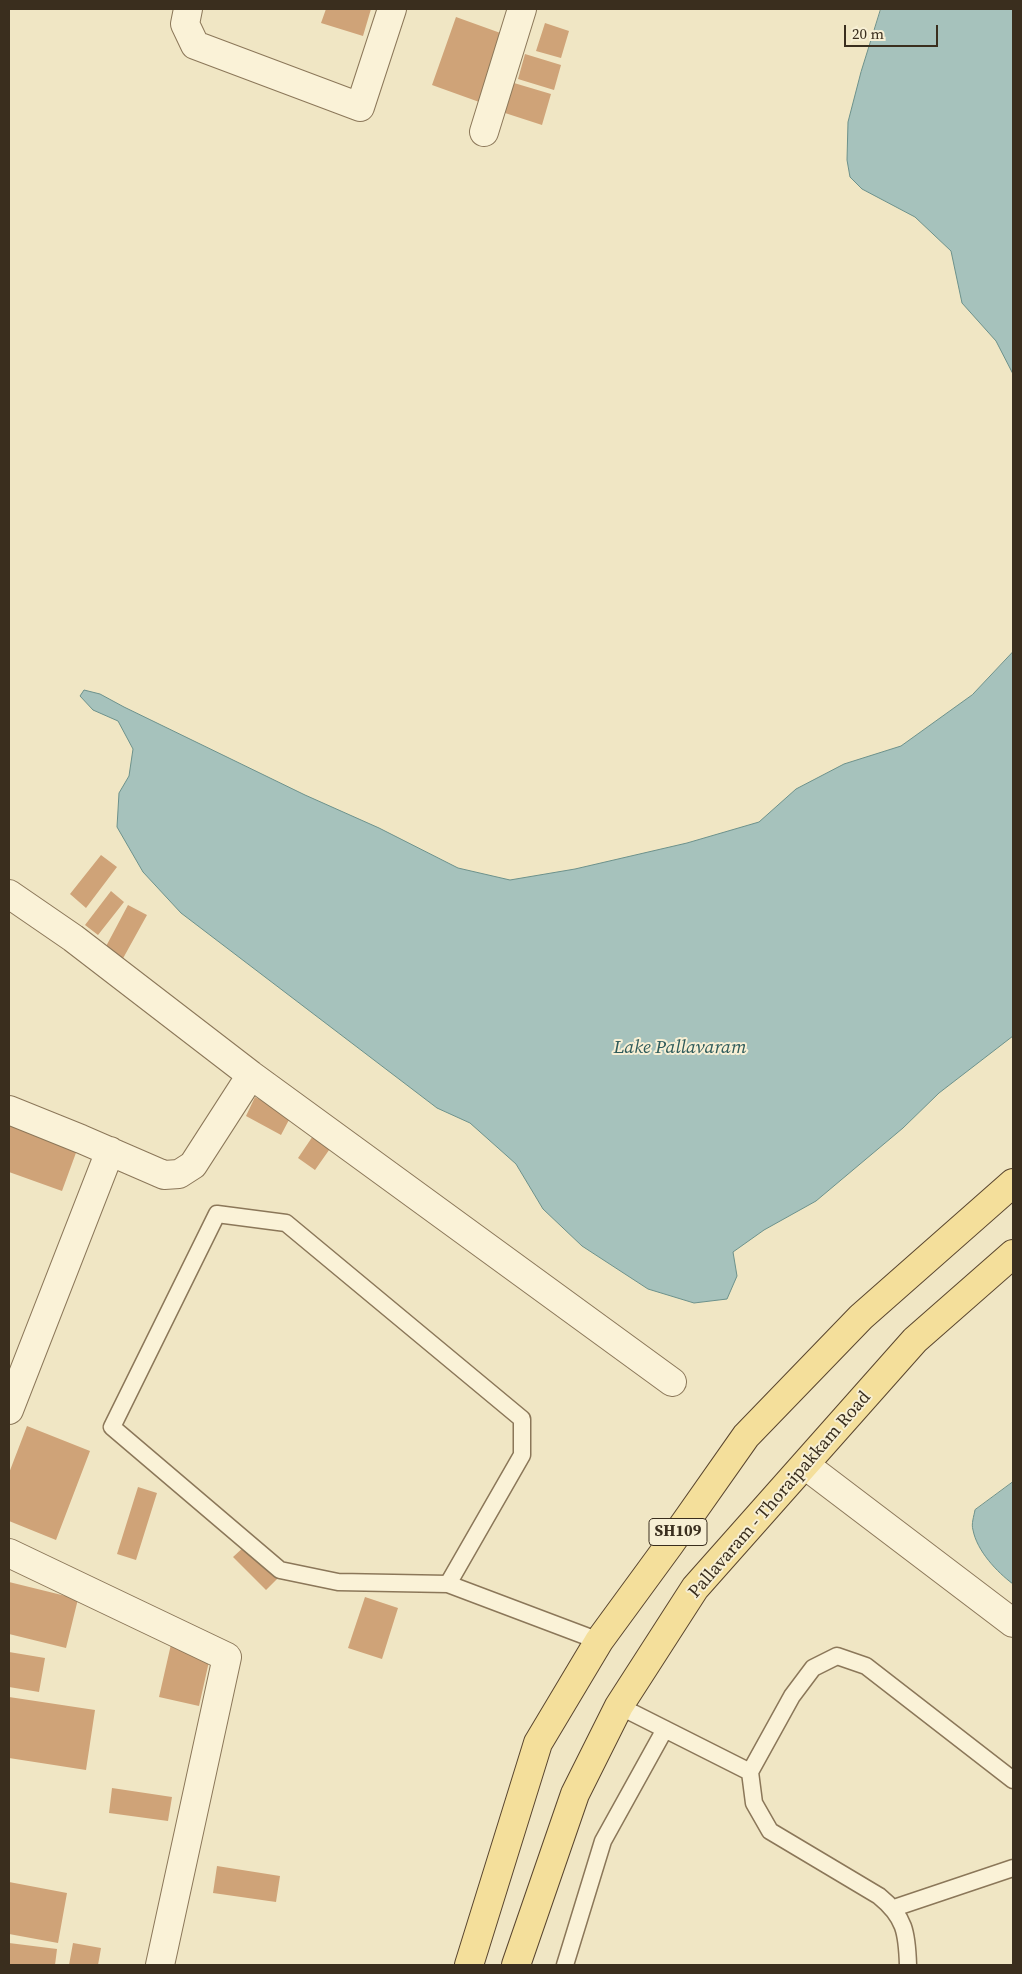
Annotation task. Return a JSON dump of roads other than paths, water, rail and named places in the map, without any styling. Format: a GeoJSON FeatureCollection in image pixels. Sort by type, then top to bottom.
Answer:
{"type":"FeatureCollection","features":[{"type":"Feature","properties":{"kind":"main road","name":"SH109"},"geometry":{"type":"LineString","coordinates":[[469,1965],[538,1743],[599,1641],[746,1436],[861,1317],[1013,1183]]}},
{"type":"Feature","properties":{"kind":"main road","name":"Pallavaram - Thoraipakkam Road"},"geometry":{"type":"LineString","coordinates":[[516,1965],[575,1794],[619,1706],[695,1588],[915,1340],[1013,1254]]}},
{"type":"Feature","properties":{"kind":"street"},"geometry":{"type":"LineString","coordinates":[[188,9],[185,24],[195,45],[360,106],[392,9]]}},
{"type":"Feature","properties":{"kind":"street"},"geometry":{"type":"LineString","coordinates":[[484,132],[522,9]]}},
{"type":"Feature","properties":{"kind":"street"},"geometry":{"type":"LineString","coordinates":[[9,894],[73,938],[250,1075],[672,1382]]}},
{"type":"Feature","properties":{"kind":"street"},"geometry":{"type":"LineString","coordinates":[[9,1110],[164,1175],[179,1174],[194,1165],[250,1075]]}},
{"type":"Feature","properties":{"kind":"street"},"geometry":{"type":"LineString","coordinates":[[9,1410],[110,1151]]}},
{"type":"Feature","properties":{"kind":"street"},"geometry":{"type":"LineString","coordinates":[[804,1465],[1013,1623]]}},
{"type":"Feature","properties":{"kind":"street"},"geometry":{"type":"LineString","coordinates":[[9,1553],[227,1657],[160,1965]]}},
{"type":"Feature","properties":{"kind":"lane"},"geometry":{"type":"LineString","coordinates":[[448,1584],[522,1455],[522,1419],[286,1223],[217,1214],[112,1427],[280,1570],[338,1582],[448,1584],[599,1641]]}},
{"type":"Feature","properties":{"kind":"lane"},"geometry":{"type":"LineString","coordinates":[[908,1965],[907,1937],[894,1908],[879,1896],[770,1831],[754,1803],[750,1772],[792,1696],[813,1668],[837,1656],[866,1666],[1013,1780]]}},
{"type":"Feature","properties":{"kind":"lane"},"geometry":{"type":"LineString","coordinates":[[619,1706],[750,1772]]}},
{"type":"Feature","properties":{"kind":"lane"},"geometry":{"type":"LineString","coordinates":[[565,1965],[604,1841],[665,1729]]}},
{"type":"Feature","properties":{"kind":"lane"},"geometry":{"type":"LineString","coordinates":[[894,1908],[1013,1868]]}},
{"type":"Feature","properties":{"kind":"water"},"geometry":{"type":"Polygon","coordinates":[[[881,9],[1013,9],[1013,374],[996,341],[962,303],[951,251],[915,217],[862,189],[850,177],[847,160],[848,122],[861,72],[881,9]]]}},
{"type":"Feature","properties":{"kind":"water","name":"Lake Pallavaram"},"geometry":{"type":"Polygon","coordinates":[[[1013,652],[1013,1036],[939,1093],[903,1128],[816,1201],[764,1230],[733,1252],[737,1276],[727,1299],[694,1303],[648,1289],[582,1246],[543,1209],[516,1164],[470,1123],[437,1108],[181,913],[143,872],[117,827],[119,793],[129,776],[133,749],[118,721],[93,710],[80,696],[84,690],[100,694],[458,868],[510,880],[575,869],[687,843],[759,822],[796,789],[844,764],[901,746],[972,695],[1013,652]]]}},
{"type":"Feature","properties":{"kind":"water"},"geometry":{"type":"Polygon","coordinates":[[[1013,1482],[1013,1584],[994,1567],[983,1553],[975,1538],[972,1525],[975,1510],[1013,1482]]]}}]}
